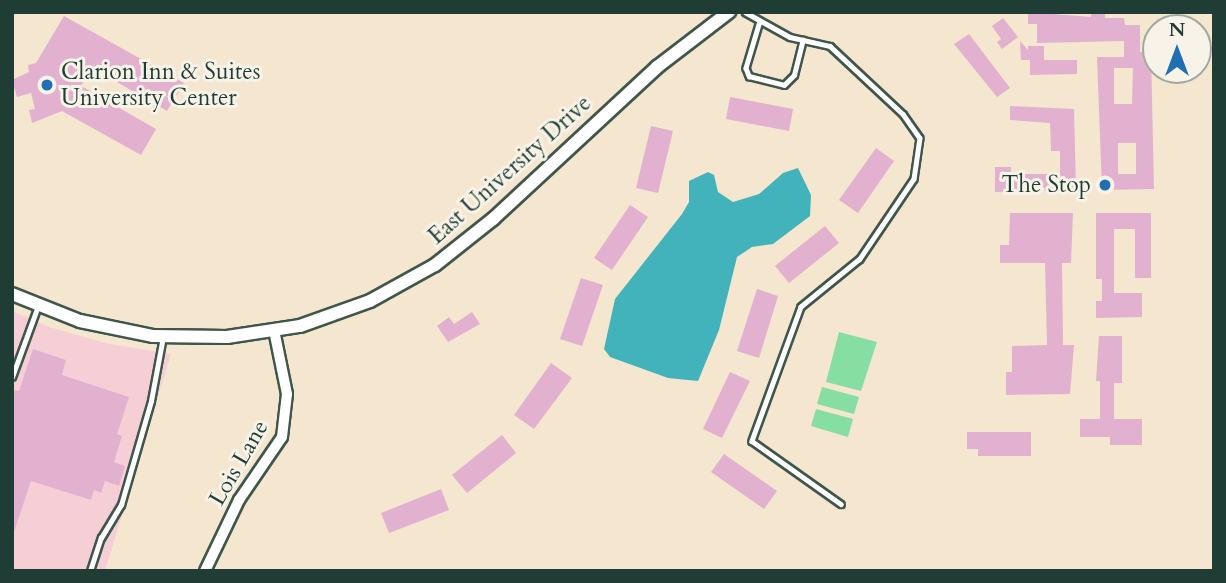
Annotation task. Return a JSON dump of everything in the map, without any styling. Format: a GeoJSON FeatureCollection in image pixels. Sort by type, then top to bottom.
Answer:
{"type":"FeatureCollection","features":[{"type":"Feature","properties":{"kind":"main road","name":"East University Drive"},"geometry":{"type":"LineString","coordinates":[[12,294],[38,306],[116,331],[163,336],[227,337],[300,326],[370,301],[435,265],[493,219],[657,67],[729,12]]}},
{"type":"Feature","properties":{"kind":"street","name":"Lois Lane"},"geometry":{"type":"LineString","coordinates":[[205,571],[239,500],[282,437],[287,394],[274,330]]}},
{"type":"Feature","properties":{"kind":"lane"},"geometry":{"type":"LineString","coordinates":[[746,12],[803,40],[830,47],[903,114],[920,138],[914,179],[860,259],[802,307],[752,441],[841,505]]}},
{"type":"Feature","properties":{"kind":"lane"},"geometry":{"type":"LineString","coordinates":[[760,21],[747,68],[750,76],[784,85],[794,75],[803,40]]}},
{"type":"Feature","properties":{"kind":"lane"},"geometry":{"type":"LineString","coordinates":[[12,377],[38,306]]}},
{"type":"Feature","properties":{"kind":"lane"},"geometry":{"type":"LineString","coordinates":[[90,571],[101,538],[121,505],[151,401],[163,336]]}},
{"type":"Feature","properties":{"kind":"shaded area"},"geometry":{"type":"Polygon","coordinates":[[[12,311],[49,327],[105,343],[171,354],[105,571],[12,571],[12,311]]]}},
{"type":"Feature","properties":{"kind":"green space"},"geometry":{"type":"Polygon","coordinates":[[[839,332],[877,342],[861,391],[826,382],[839,332]]]}},
{"type":"Feature","properties":{"kind":"green space"},"geometry":{"type":"Polygon","coordinates":[[[822,387],[859,397],[854,414],[817,404],[822,387]]]}},
{"type":"Feature","properties":{"kind":"green space"},"geometry":{"type":"Polygon","coordinates":[[[816,409],[853,419],[848,437],[811,426],[816,409]]]}},
{"type":"Feature","properties":{"kind":"water"},"geometry":{"type":"Polygon","coordinates":[[[798,168],[811,195],[810,216],[773,244],[752,247],[737,257],[719,330],[698,381],[668,378],[610,357],[604,349],[615,299],[682,214],[689,202],[689,181],[708,172],[714,175],[718,192],[733,202],[759,194],[783,173],[798,168]]]}},
{"type":"Feature","properties":{"kind":"building"},"geometry":{"type":"Polygon","coordinates":[[[1028,12],[1091,17],[1091,12],[1105,12],[1105,18],[1124,18],[1125,25],[1140,25],[1142,84],[1152,84],[1154,189],[1102,190],[1097,57],[1124,57],[1124,41],[1037,43],[1037,24],[1028,24],[1028,12]],[[1114,68],[1114,104],[1132,104],[1133,68],[1114,68]],[[1118,143],[1118,174],[1136,174],[1136,143],[1118,143]]]}},
{"type":"Feature","properties":{"kind":"building","name":"Clarion Inn & Suites University Center"},"geometry":{"type":"Polygon","coordinates":[[[64,16],[184,83],[167,111],[91,67],[81,86],[156,129],[141,155],[62,111],[32,123],[29,110],[35,109],[31,93],[17,97],[12,80],[29,72],[28,65],[36,63],[64,16]]]}},
{"type":"Feature","properties":{"kind":"building"},"geometry":{"type":"Polygon","coordinates":[[[1003,18],[1018,37],[1002,49],[997,42],[1001,39],[992,26],[1003,18]]]}},
{"type":"Feature","properties":{"kind":"building"},"geometry":{"type":"Polygon","coordinates":[[[969,34],[1010,88],[997,97],[954,44],[969,34]]]}},
{"type":"Feature","properties":{"kind":"building"},"geometry":{"type":"Polygon","coordinates":[[[1020,41],[1028,50],[1028,46],[1044,46],[1044,60],[1077,60],[1077,74],[1030,75],[1030,60],[1021,60],[1020,41]]]}},
{"type":"Feature","properties":{"kind":"building"},"geometry":{"type":"Polygon","coordinates":[[[730,97],[793,109],[789,131],[726,119],[730,97]]]}},
{"type":"Feature","properties":{"kind":"building"},"geometry":{"type":"Polygon","coordinates":[[[1010,106],[1074,109],[1076,189],[995,192],[995,167],[1011,167],[1011,174],[1060,174],[1060,151],[1051,151],[1050,123],[1010,120],[1010,106]]]}},
{"type":"Feature","properties":{"kind":"building"},"geometry":{"type":"Polygon","coordinates":[[[651,126],[673,131],[658,193],[636,188],[651,126]]]}},
{"type":"Feature","properties":{"kind":"building"},"geometry":{"type":"Polygon","coordinates":[[[876,148],[894,161],[858,213],[839,200],[876,148]]]}},
{"type":"Feature","properties":{"kind":"building"},"geometry":{"type":"Polygon","coordinates":[[[630,205],[648,217],[612,270],[594,258],[630,205]]]}},
{"type":"Feature","properties":{"kind":"building"},"geometry":{"type":"Polygon","coordinates":[[[1010,213],[1073,213],[1071,263],[1062,263],[1063,345],[1074,345],[1070,394],[1006,395],[1006,372],[1012,372],[1012,346],[1047,345],[1045,263],[1000,263],[1000,245],[1009,245],[1010,213]]]}},
{"type":"Feature","properties":{"kind":"building"},"geometry":{"type":"Polygon","coordinates":[[[1096,213],[1151,213],[1151,278],[1135,278],[1135,229],[1114,229],[1114,293],[1142,293],[1142,317],[1096,318],[1096,301],[1102,301],[1102,279],[1096,279],[1096,213]]]}},
{"type":"Feature","properties":{"kind":"building"},"geometry":{"type":"Polygon","coordinates":[[[825,226],[839,243],[789,283],[775,266],[825,226]]]}},
{"type":"Feature","properties":{"kind":"building"},"geometry":{"type":"Polygon","coordinates":[[[581,278],[603,285],[582,346],[560,339],[581,278]]]}},
{"type":"Feature","properties":{"kind":"building"},"geometry":{"type":"Polygon","coordinates":[[[757,289],[778,296],[759,358],[737,351],[757,289]]]}},
{"type":"Feature","properties":{"kind":"building"},"geometry":{"type":"Polygon","coordinates":[[[472,312],[480,324],[448,342],[437,326],[449,317],[454,324],[472,312]]]}},
{"type":"Feature","properties":{"kind":"building"},"geometry":{"type":"Polygon","coordinates":[[[1099,336],[1122,336],[1122,383],[1114,383],[1114,419],[1142,419],[1142,445],[1110,445],[1110,437],[1080,437],[1080,419],[1100,419],[1100,381],[1096,381],[1099,336]]]}},
{"type":"Feature","properties":{"kind":"building"},"geometry":{"type":"Polygon","coordinates":[[[33,349],[66,360],[62,375],[129,397],[117,434],[122,436],[114,462],[125,466],[119,486],[105,481],[101,493],[94,490],[91,500],[31,481],[14,532],[12,399],[15,390],[19,391],[33,349]]]}},
{"type":"Feature","properties":{"kind":"building"},"geometry":{"type":"Polygon","coordinates":[[[551,363],[572,378],[534,429],[514,415],[551,363]]]}},
{"type":"Feature","properties":{"kind":"building"},"geometry":{"type":"Polygon","coordinates":[[[730,372],[750,381],[722,438],[703,429],[730,372]]]}},
{"type":"Feature","properties":{"kind":"building"},"geometry":{"type":"Polygon","coordinates":[[[967,432],[1031,432],[1031,456],[978,456],[978,449],[967,449],[967,432]]]}},
{"type":"Feature","properties":{"kind":"building"},"geometry":{"type":"Polygon","coordinates":[[[502,435],[516,453],[467,493],[452,475],[502,435]]]}},
{"type":"Feature","properties":{"kind":"building"},"geometry":{"type":"Polygon","coordinates":[[[724,454],[777,491],[764,509],[711,472],[724,454]]]}},
{"type":"Feature","properties":{"kind":"building"},"geometry":{"type":"Polygon","coordinates":[[[441,489],[449,510],[389,533],[381,513],[441,489]]]}},
{"type":"Feature","properties":{"kind":"place","name":"Clarion Inn & Suites University Center"},"geometry":{"type":"Point","coordinates":[47,85]}},
{"type":"Feature","properties":{"kind":"place","name":"The Stop"},"geometry":{"type":"Point","coordinates":[1105,185]}}]}
